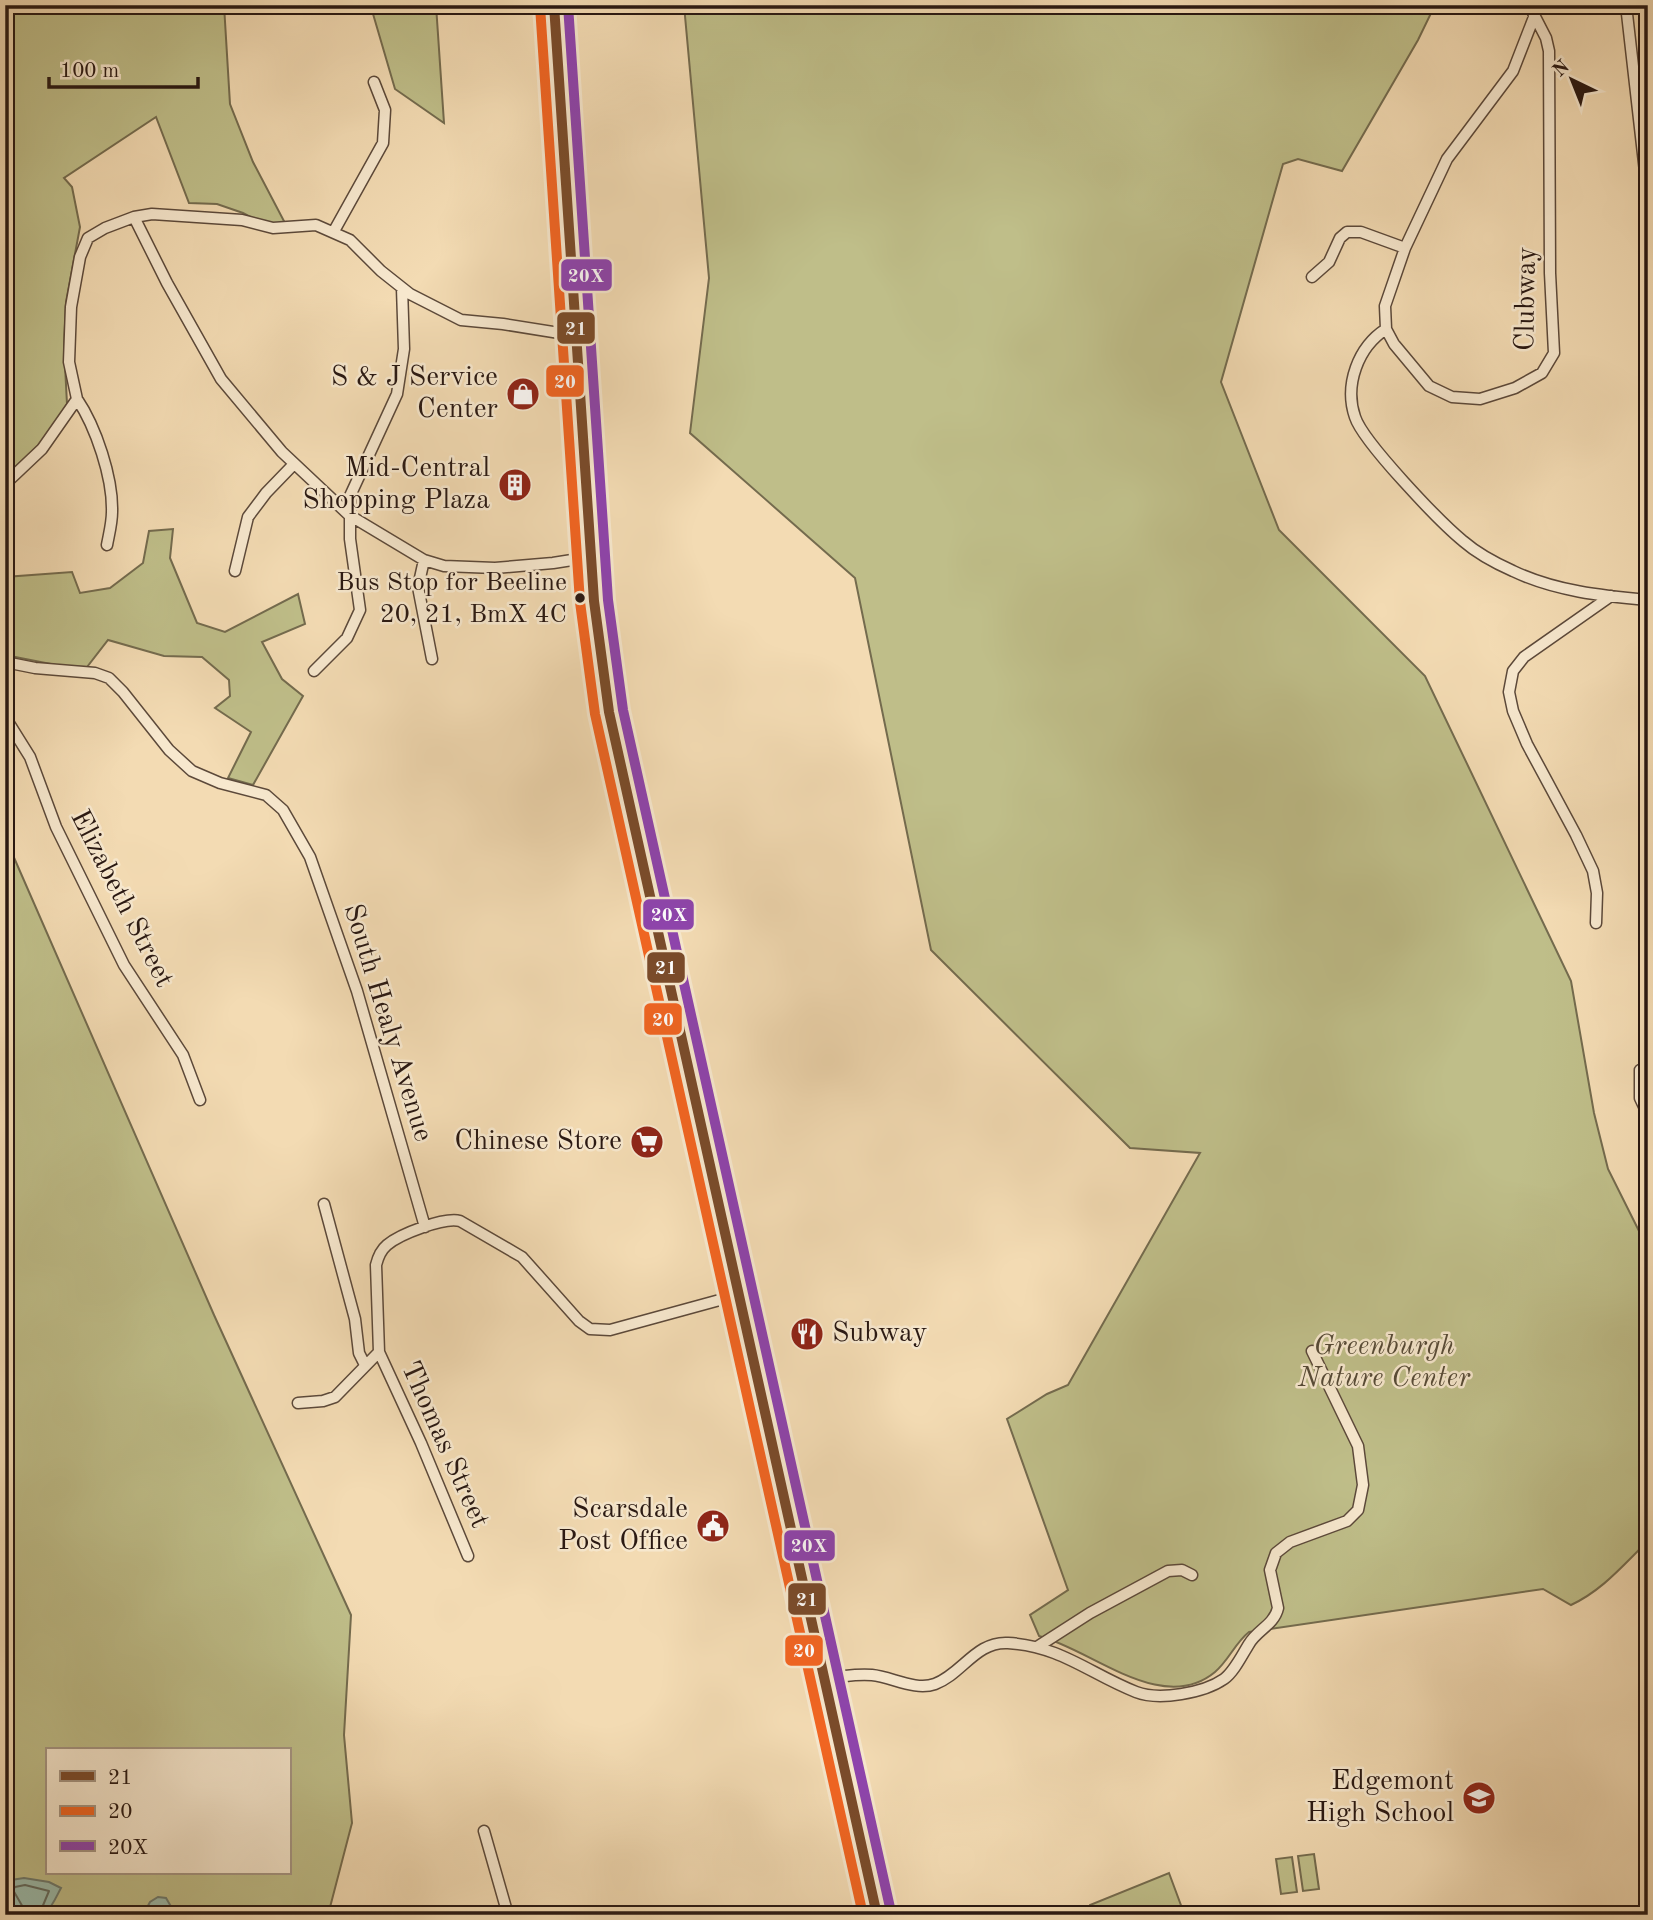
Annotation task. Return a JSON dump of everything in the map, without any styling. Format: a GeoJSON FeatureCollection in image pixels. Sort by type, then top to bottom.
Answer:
{"type":"FeatureCollection","features":[{"type":"Feature","properties":{"kind":"main road"},"geometry":{"type":"LineString","coordinates":[[554,5],[591,557],[598,643],[608,712],[877,1915]]}},
{"type":"Feature","properties":{"kind":"street","name":"Clubway"},"geometry":{"type":"LineString","coordinates":[[1386,328],[1401,354],[1429,386],[1443,394],[1461,399],[1490,397],[1515,388],[1542,373],[1551,360],[1555,344],[1550,272],[1550,63],[1546,38],[1529,5]]}},
{"type":"Feature","properties":{"kind":"street"},"geometry":{"type":"LineString","coordinates":[[1626,5],[1648,198]]}},
{"type":"Feature","properties":{"kind":"street"},"geometry":{"type":"LineString","coordinates":[[1534,17],[1513,71],[1447,159],[1405,248],[1385,306],[1386,328],[1369,343],[1350,386],[1355,417],[1366,438],[1443,523],[1473,549],[1529,579],[1566,589],[1648,600]]}},
{"type":"Feature","properties":{"kind":"street"},"geometry":{"type":"LineString","coordinates":[[334,231],[383,142],[385,110],[374,82]]}},
{"type":"Feature","properties":{"kind":"street"},"geometry":{"type":"LineString","coordinates":[[107,545],[112,511],[103,454],[86,412],[77,399],[69,362],[71,307],[80,257],[88,238],[105,228],[134,217],[152,214],[242,219],[273,228],[316,225],[350,240],[402,288],[461,320],[578,336]]}},
{"type":"Feature","properties":{"kind":"street"},"geometry":{"type":"LineString","coordinates":[[134,217],[221,379],[295,464],[349,515],[424,560],[444,566],[495,568],[591,557]]}},
{"type":"Feature","properties":{"kind":"street"},"geometry":{"type":"LineString","coordinates":[[1312,276],[1329,262],[1340,238],[1347,233],[1362,232],[1405,248]]}},
{"type":"Feature","properties":{"kind":"street"},"geometry":{"type":"LineString","coordinates":[[314,671],[347,638],[360,610],[350,539],[352,490],[397,394],[404,349],[402,288]]}},
{"type":"Feature","properties":{"kind":"street"},"geometry":{"type":"LineString","coordinates":[[5,484],[42,449],[77,399]]}},
{"type":"Feature","properties":{"kind":"street"},"geometry":{"type":"LineString","coordinates":[[235,571],[248,517],[266,493],[295,464]]}},
{"type":"Feature","properties":{"kind":"street"},"geometry":{"type":"LineString","coordinates":[[424,560],[418,587],[432,659]]}},
{"type":"Feature","properties":{"kind":"street"},"geometry":{"type":"LineString","coordinates":[[1597,922],[1597,893],[1593,871],[1522,734],[1509,692],[1513,671],[1524,657],[1611,596]]}},
{"type":"Feature","properties":{"kind":"street","name":"South Healy Avenue"},"geometry":{"type":"LineString","coordinates":[[5,662],[53,670],[95,673],[108,678],[123,692],[169,750],[192,771],[220,783],[266,795],[280,805],[310,857],[356,991],[425,1227]]}},
{"type":"Feature","properties":{"kind":"street","name":"Elizabeth Street"},"geometry":{"type":"LineString","coordinates":[[5,717],[30,757],[56,827],[124,965],[183,1055],[200,1100]]}},
{"type":"Feature","properties":{"kind":"street"},"geometry":{"type":"LineString","coordinates":[[1640,1070],[1640,1098],[1648,1115]]}},
{"type":"Feature","properties":{"kind":"street"},"geometry":{"type":"LineString","coordinates":[[324,1204],[355,1320],[359,1353],[365,1365]]}},
{"type":"Feature","properties":{"kind":"street"},"geometry":{"type":"LineString","coordinates":[[425,1227],[460,1221],[516,1253],[533,1267],[579,1321],[590,1329],[618,1329],[738,1295]]}},
{"type":"Feature","properties":{"kind":"street","name":"Thomas Street"},"geometry":{"type":"LineString","coordinates":[[425,1227],[393,1241],[383,1248],[378,1259],[379,1352],[421,1443],[468,1556]]}},
{"type":"Feature","properties":{"kind":"street"},"geometry":{"type":"LineString","coordinates":[[825,1679],[849,1674],[875,1675],[919,1686],[935,1684],[957,1670],[978,1650],[1004,1642],[1037,1647],[1070,1658],[1140,1693],[1167,1695],[1196,1692],[1226,1678],[1251,1640],[1272,1622],[1276,1614],[1278,1608],[1270,1570],[1276,1553],[1290,1542],[1347,1521],[1358,1510],[1360,1503],[1363,1486],[1358,1446],[1312,1351]]}},
{"type":"Feature","properties":{"kind":"street","name":"Thomas Street"},"geometry":{"type":"LineString","coordinates":[[298,1403],[335,1397],[379,1352]]}},
{"type":"Feature","properties":{"kind":"street"},"geometry":{"type":"LineString","coordinates":[[1037,1647],[1090,1613],[1168,1571],[1182,1570],[1192,1575]]}},
{"type":"Feature","properties":{"kind":"street"},"geometry":{"type":"LineString","coordinates":[[484,1831],[508,1915]]}},
{"type":"Feature","properties":{"kind":"green space"},"geometry":{"type":"Polygon","coordinates":[[[5,5],[224,5],[230,104],[253,162],[285,223],[264,224],[217,204],[189,203],[156,117],[64,178],[72,187],[80,227],[66,302],[64,346],[67,404],[48,436],[5,477],[5,5]]]}},
{"type":"Feature","properties":{"kind":"green space"},"geometry":{"type":"Polygon","coordinates":[[[304,5],[436,5],[444,123],[395,89],[371,7],[312,11],[304,5]]]}},
{"type":"Feature","properties":{"kind":"green space","name":"Greenburgh Nature Center"},"geometry":{"type":"Polygon","coordinates":[[[684,5],[1435,5],[1418,40],[1342,171],[1298,159],[1283,164],[1221,382],[1279,530],[1425,676],[1571,981],[1594,1113],[1608,1169],[1648,1249],[1648,1541],[1612,1576],[1582,1599],[1571,1605],[1543,1589],[1249,1632],[1215,1672],[1194,1684],[1172,1687],[1127,1675],[1039,1636],[1030,1615],[1068,1590],[1007,1419],[1047,1394],[1068,1385],[1200,1153],[1130,1148],[931,950],[855,578],[690,433],[709,278],[684,5]]]}},
{"type":"Feature","properties":{"kind":"green space"},"geometry":{"type":"Polygon","coordinates":[[[173,529],[170,558],[197,623],[225,632],[298,594],[305,624],[262,642],[282,679],[303,696],[253,785],[228,778],[251,732],[215,708],[230,696],[229,680],[202,657],[164,656],[108,640],[87,667],[61,666],[5,655],[5,577],[72,572],[80,593],[110,588],[143,563],[149,531],[173,529]]]}},
{"type":"Feature","properties":{"kind":"green space"},"geometry":{"type":"Polygon","coordinates":[[[5,837],[214,1315],[351,1615],[344,1735],[352,1823],[328,1915],[5,1915],[5,837]]]}},
{"type":"Feature","properties":{"kind":"green space"},"geometry":{"type":"Polygon","coordinates":[[[1314,1854],[1319,1889],[1303,1891],[1298,1856],[1314,1854]]]}},
{"type":"Feature","properties":{"kind":"green space"},"geometry":{"type":"Polygon","coordinates":[[[1292,1857],[1297,1892],[1281,1894],[1276,1859],[1292,1857]]]}},
{"type":"Feature","properties":{"kind":"green space"},"geometry":{"type":"Polygon","coordinates":[[[1169,1873],[1182,1908],[1180,1915],[1086,1915],[1090,1905],[1169,1873]]]}},
{"type":"Feature","properties":{"kind":"water"},"geometry":{"type":"Polygon","coordinates":[[[24,1878],[49,1882],[61,1888],[45,1913],[22,1913],[10,1902],[5,1884],[24,1878]]]}},
{"type":"Feature","properties":{"kind":"water"},"geometry":{"type":"Polygon","coordinates":[[[158,1897],[166,1898],[176,1915],[143,1915],[150,1902],[158,1897]]]}},
{"type":"Feature","properties":{"kind":"transit line","name":"21"},"geometry":{"type":"LineString","coordinates":[[554,5],[594,601],[609,712],[877,1915]]}},
{"type":"Feature","properties":{"kind":"transit line","name":"20X"},"geometry":{"type":"LineString","coordinates":[[568,5],[608,600],[623,710],[891,1912]]}},
{"type":"Feature","properties":{"kind":"transit line","name":"20"},"geometry":{"type":"LineString","coordinates":[[540,6],[580,602],[595,714],[863,1915]]}},
{"type":"Feature","properties":{"kind":"place","name":"S & J Service Center"},"geometry":{"type":"Point","coordinates":[523,394]}},
{"type":"Feature","properties":{"kind":"place","name":"Mid-Central Shopping Plaza"},"geometry":{"type":"Point","coordinates":[515,485]}},
{"type":"Feature","properties":{"kind":"place","name":"Bus Stop for Beeline 20, 21, BmX 4C"},"geometry":{"type":"Point","coordinates":[580,598]}},
{"type":"Feature","properties":{"kind":"place","name":"Chinese Store"},"geometry":{"type":"Point","coordinates":[647,1142]}},
{"type":"Feature","properties":{"kind":"place","name":"Subway"},"geometry":{"type":"Point","coordinates":[807,1334]}},
{"type":"Feature","properties":{"kind":"place","name":"Scarsdale Post Office"},"geometry":{"type":"Point","coordinates":[713,1526]}},
{"type":"Feature","properties":{"kind":"place","name":"Edgemont High School"},"geometry":{"type":"Point","coordinates":[1479,1798]}}]}
